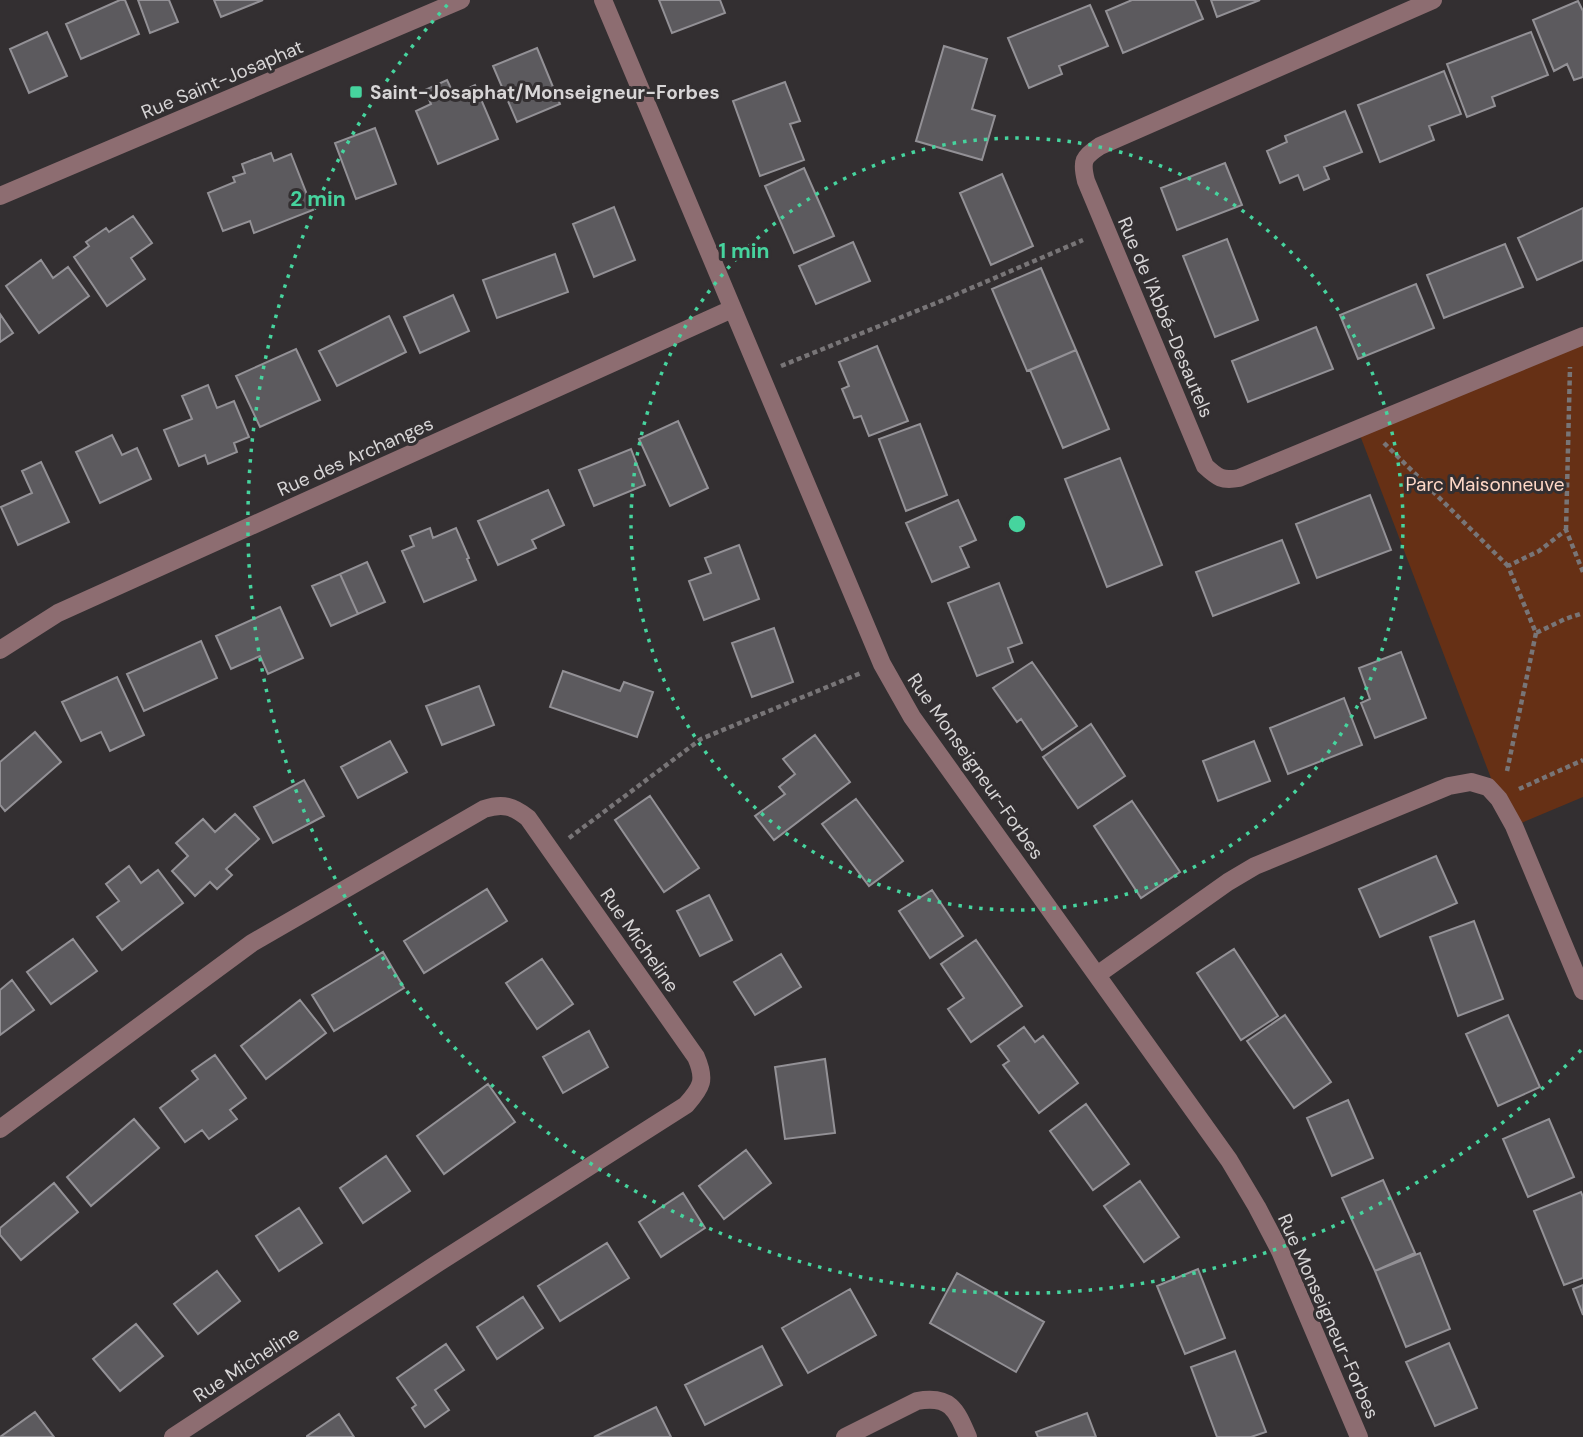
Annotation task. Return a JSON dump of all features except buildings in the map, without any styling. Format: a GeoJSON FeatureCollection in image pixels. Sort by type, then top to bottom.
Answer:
{"type":"FeatureCollection","features":[{"type":"Feature","properties":{"kind":"street","name":"Rue Saint-Josaphat"},"geometry":{"type":"LineString","coordinates":[[0,196],[461,0]]}},
{"type":"Feature","properties":{"kind":"street","name":"Rue Monseigneur-Forbes"},"geometry":{"type":"LineString","coordinates":[[603,0],[881,664],[912,717],[1228,1160],[1280,1251],[1359,1437]]}},
{"type":"Feature","properties":{"kind":"street","name":"Rue de l'Abbé-Desautels"},"geometry":{"type":"LineString","coordinates":[[1433,0],[1087,154],[1083,166],[1086,181],[1205,466],[1227,481],[1239,478],[1577,339]]}},
{"type":"Feature","properties":{"kind":"street","name":"Rue des Archanges"},"geometry":{"type":"LineString","coordinates":[[0,650],[58,613],[732,309]]}},
{"type":"Feature","properties":{"kind":"street"},"geometry":{"type":"LineString","coordinates":[[1097,975],[1228,882],[1255,866],[1449,786],[1471,782],[1488,787],[1499,799],[1514,827],[1583,991]]}},
{"type":"Feature","properties":{"kind":"street","name":"Rue Micheline"},"geometry":{"type":"LineString","coordinates":[[0,1129],[252,943],[495,805],[518,810],[528,818],[696,1057],[702,1071],[702,1084],[686,1105],[173,1437]]}},
{"type":"Feature","properties":{"kind":"street"},"geometry":{"type":"LineString","coordinates":[[845,1437],[917,1401],[930,1399],[940,1400],[960,1417],[968,1437]]}},
{"type":"Feature","properties":{"kind":"path"},"geometry":{"type":"LineString","coordinates":[[760,374],[1107,230]]}},
{"type":"Feature","properties":{"kind":"path"},"geometry":{"type":"LineString","coordinates":[[1577,339],[1566,530],[1583,572]]}},
{"type":"Feature","properties":{"kind":"path"},"geometry":{"type":"LineString","coordinates":[[1367,426],[1508,566],[1536,633],[1499,799]]}},
{"type":"Feature","properties":{"kind":"path"},"geometry":{"type":"LineString","coordinates":[[1508,566],[1539,551],[1566,530]]}},
{"type":"Feature","properties":{"kind":"path"},"geometry":{"type":"LineString","coordinates":[[1536,633],[1583,613]]}},
{"type":"Feature","properties":{"kind":"path"},"geometry":{"type":"LineString","coordinates":[[552,851],[701,739],[881,664]]}},
{"type":"Feature","properties":{"kind":"path"},"geometry":{"type":"LineString","coordinates":[[1499,799],[1583,760]]}},
{"type":"Feature","properties":{"kind":"green space","name":"Parc Maisonneuve"},"geometry":{"type":"Polygon","coordinates":[[[1583,336],[1583,797],[1514,826],[1499,799],[1358,430],[1583,336]]]}},
{"type":"Feature","properties":{"kind":"place","name":"Saint-Josaphat/Monseigneur-Forbes"},"geometry":{"type":"Point","coordinates":[356,92]}}]}
